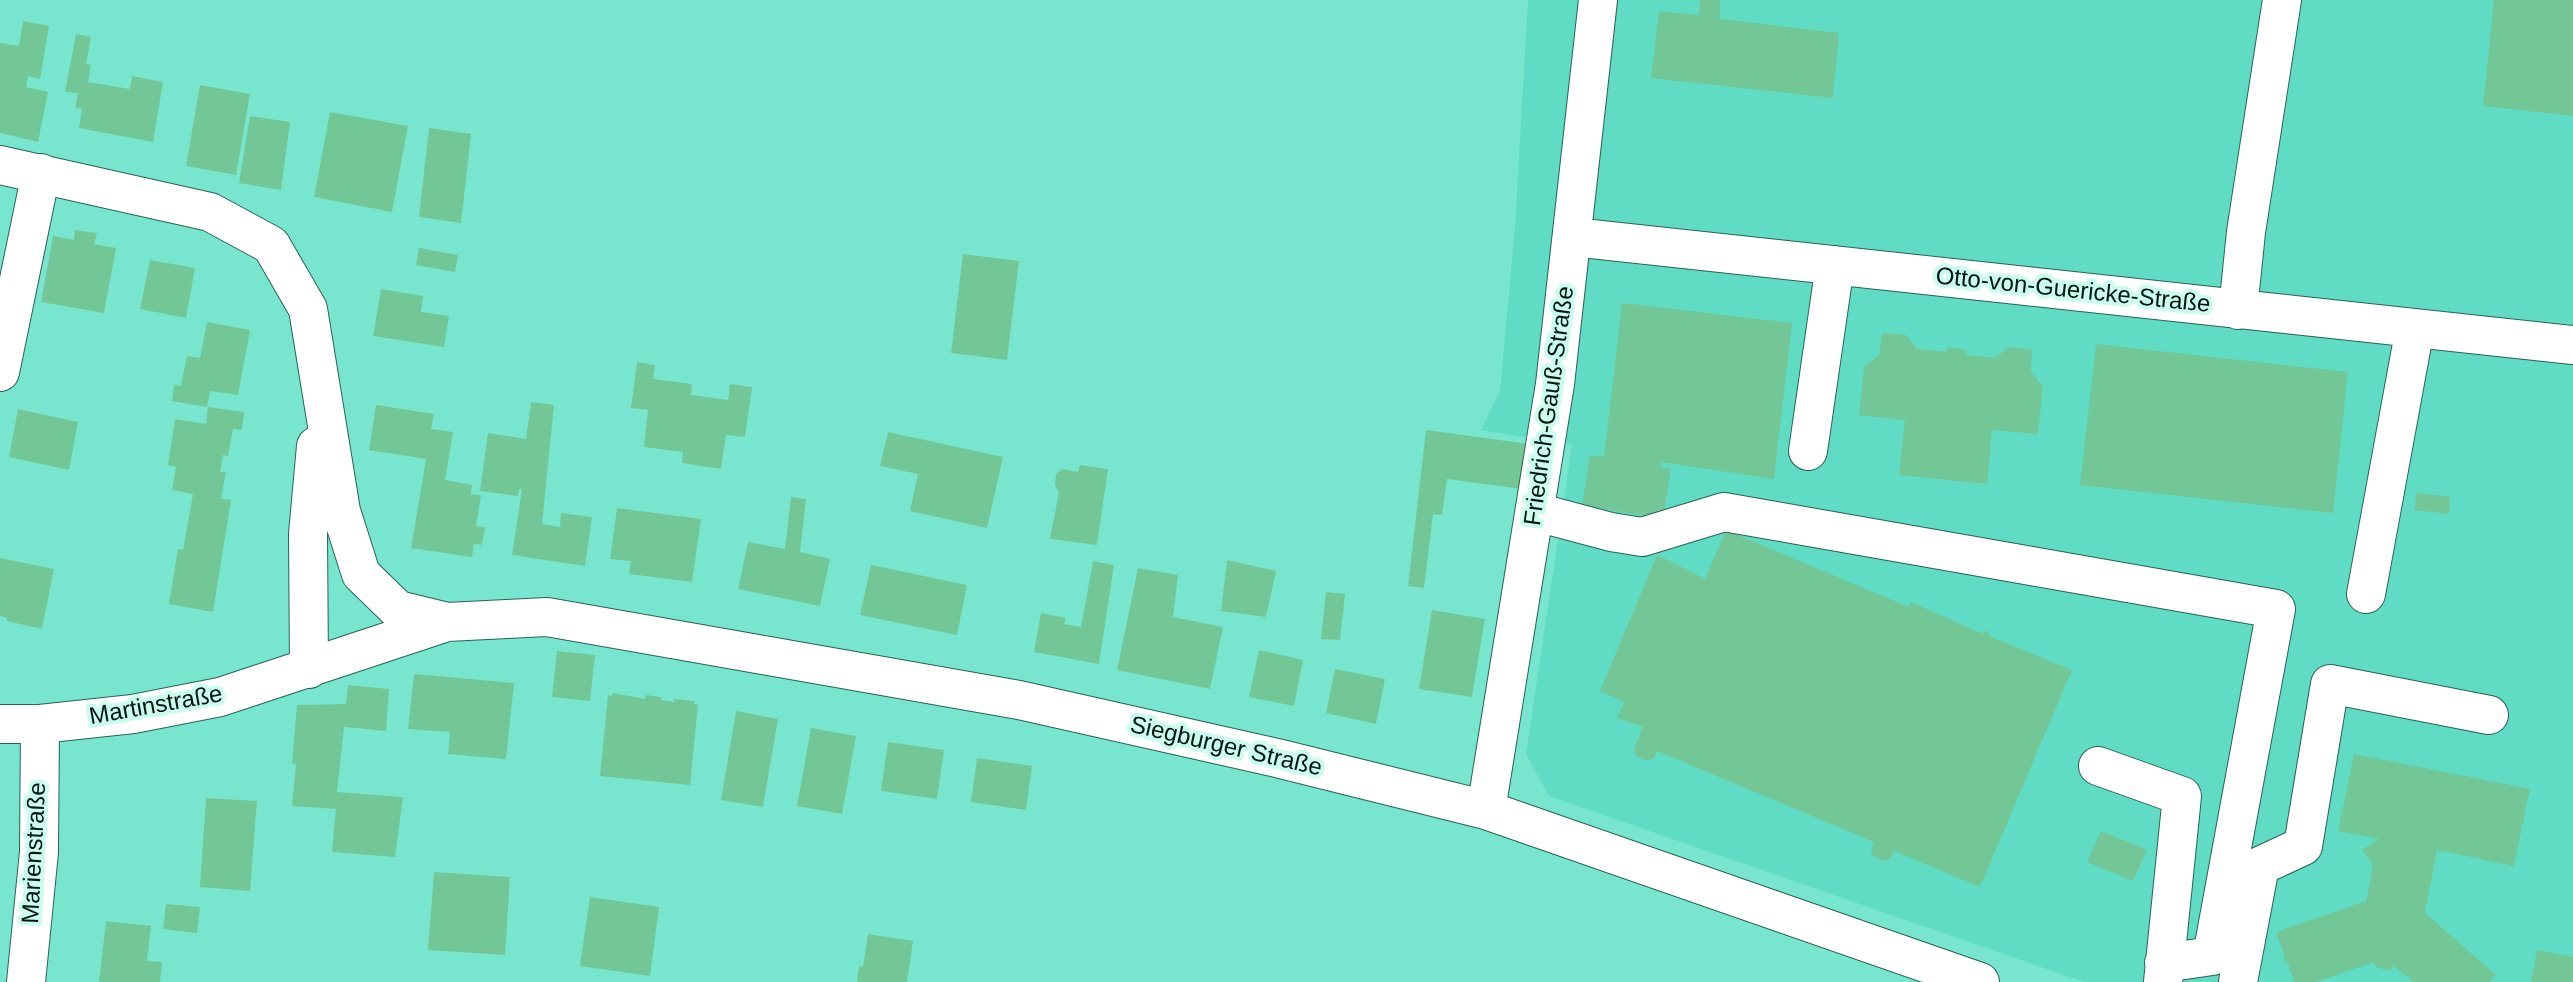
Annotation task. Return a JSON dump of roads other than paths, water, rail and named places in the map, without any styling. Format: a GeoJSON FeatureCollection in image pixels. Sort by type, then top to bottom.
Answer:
{"type":"FeatureCollection","features":[{"type":"Feature","properties":{"kind":"street","name":"Friedrich-Gauß-Straße"},"geometry":{"type":"LineString","coordinates":[[1486,810],[1555,384],[1598,0]]}},
{"type":"Feature","properties":{"kind":"street"},"geometry":{"type":"LineString","coordinates":[[2238,310],[2246,232],[2282,0]]}},
{"type":"Feature","properties":{"kind":"street","name":"Siegburger Straße"},"geometry":{"type":"LineString","coordinates":[[0,165],[210,212],[271,245],[308,309],[341,511],[361,574],[398,610],[447,622]]}},
{"type":"Feature","properties":{"kind":"street"},"geometry":{"type":"LineString","coordinates":[[0,372],[41,173]]}},
{"type":"Feature","properties":{"kind":"street","name":"Otto-von-Guericke-Straße"},"geometry":{"type":"LineString","coordinates":[[1573,237],[2573,345]]}},
{"type":"Feature","properties":{"kind":"street"},"geometry":{"type":"LineString","coordinates":[[1808,451],[1835,265]]}},
{"type":"Feature","properties":{"kind":"street"},"geometry":{"type":"LineString","coordinates":[[2366,594],[2415,328]]}},
{"type":"Feature","properties":{"kind":"street","name":"Siegburger Straße"},"geometry":{"type":"LineString","coordinates":[[321,395],[308,534],[309,669],[447,622],[547,617],[967,689],[1277,758],[1486,810],[1980,982]]}},
{"type":"Feature","properties":{"kind":"street"},"geometry":{"type":"LineString","coordinates":[[1536,512],[1642,537],[1724,512],[2276,609],[2212,956],[2164,972],[2182,796],[2098,766]]}},
{"type":"Feature","properties":{"kind":"street","name":"Martinstraße"},"geometry":{"type":"LineString","coordinates":[[0,724],[40,724],[133,714],[220,697],[309,669]]}},
{"type":"Feature","properties":{"kind":"street"},"geometry":{"type":"LineString","coordinates":[[2238,982],[2260,866],[2303,846],[2330,684],[2489,715]]}},
{"type":"Feature","properties":{"kind":"street","name":"Marienstraße"},"geometry":{"type":"LineString","coordinates":[[26,982],[39,852],[40,724]]}}]}
